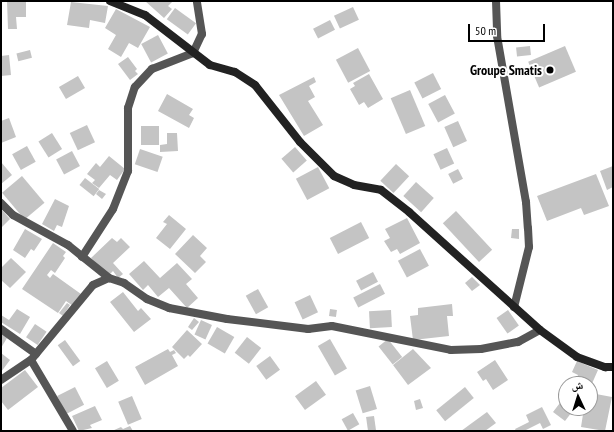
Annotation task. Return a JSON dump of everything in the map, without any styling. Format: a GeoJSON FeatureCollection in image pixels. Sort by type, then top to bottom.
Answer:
{"type":"FeatureCollection","features":[{"type":"Feature","properties":{"kind":"street"},"geometry":{"type":"LineString","coordinates":[[110,1],[145,15],[210,65],[235,72],[255,85],[300,142],[334,176],[354,185],[381,190],[409,212],[540,330],[577,357],[605,367],[613,367]]}},
{"type":"Feature","properties":{"kind":"street"},"geometry":{"type":"LineString","coordinates":[[82,257],[113,209],[128,171],[128,108],[135,87],[152,69],[193,53],[202,34],[197,1]]}},
{"type":"Feature","properties":{"kind":"street"},"geometry":{"type":"LineString","coordinates":[[496,1],[499,52],[526,202],[528,228],[529,247],[514,307]]}},
{"type":"Feature","properties":{"kind":"street"},"geometry":{"type":"LineString","coordinates":[[1,203],[13,215],[68,245],[109,278],[124,283],[147,299],[169,308],[226,319],[308,329],[332,326],[451,350],[481,349],[518,342],[540,330]]}},
{"type":"Feature","properties":{"kind":"street"},"geometry":{"type":"LineString","coordinates":[[1,380],[33,357],[93,286],[100,271]]}},
{"type":"Feature","properties":{"kind":"street"},"geometry":{"type":"LineString","coordinates":[[93,286],[109,278]]}},
{"type":"Feature","properties":{"kind":"street"},"geometry":{"type":"LineString","coordinates":[[1,329],[33,357],[73,431]]}},
{"type":"Feature","properties":{"kind":"building"},"geometry":{"type":"Polygon","coordinates":[[[7,1],[26,1],[26,17],[16,17],[17,29],[8,29],[7,1]]]}},
{"type":"Feature","properties":{"kind":"building"},"geometry":{"type":"Polygon","coordinates":[[[145,1],[173,1],[168,6],[172,9],[164,18],[145,1]]]}},
{"type":"Feature","properties":{"kind":"building"},"geometry":{"type":"Polygon","coordinates":[[[71,2],[108,6],[105,23],[90,20],[89,28],[67,25],[71,2]]]}},
{"type":"Feature","properties":{"kind":"building"},"geometry":{"type":"Polygon","coordinates":[[[353,7],[359,20],[340,29],[334,16],[353,7]]]}},
{"type":"Feature","properties":{"kind":"building"},"geometry":{"type":"Polygon","coordinates":[[[175,8],[196,23],[188,35],[167,19],[175,8]]]}},
{"type":"Feature","properties":{"kind":"building"},"geometry":{"type":"Polygon","coordinates":[[[116,9],[150,27],[138,48],[129,43],[121,57],[108,49],[116,35],[105,28],[116,9]]]}},
{"type":"Feature","properties":{"kind":"building"},"geometry":{"type":"Polygon","coordinates":[[[330,20],[335,30],[318,38],[313,29],[330,20]]]}},
{"type":"Feature","properties":{"kind":"building"},"geometry":{"type":"Polygon","coordinates":[[[158,35],[168,54],[151,62],[141,44],[158,35]]]}},
{"type":"Feature","properties":{"kind":"building"},"geometry":{"type":"Polygon","coordinates":[[[530,46],[531,55],[517,56],[516,47],[530,46]]]}},
{"type":"Feature","properties":{"kind":"building"},"geometry":{"type":"Polygon","coordinates":[[[565,46],[576,72],[539,87],[528,62],[565,46]]]}},
{"type":"Feature","properties":{"kind":"building"},"geometry":{"type":"Polygon","coordinates":[[[358,48],[370,71],[348,83],[336,60],[358,48]]]}},
{"type":"Feature","properties":{"kind":"building"},"geometry":{"type":"Polygon","coordinates":[[[30,50],[32,58],[18,61],[16,53],[30,50]]]}},
{"type":"Feature","properties":{"kind":"building"},"geometry":{"type":"Polygon","coordinates":[[[9,55],[11,75],[1,76],[1,56],[9,55]]]}},
{"type":"Feature","properties":{"kind":"building"},"geometry":{"type":"Polygon","coordinates":[[[128,57],[137,69],[135,71],[138,74],[130,80],[118,64],[128,57]]]}},
{"type":"Feature","properties":{"kind":"building"},"geometry":{"type":"Polygon","coordinates":[[[433,73],[441,89],[422,99],[414,83],[433,73]]]}},
{"type":"Feature","properties":{"kind":"building"},"geometry":{"type":"Polygon","coordinates":[[[369,74],[383,99],[368,108],[364,102],[359,105],[350,89],[355,86],[353,83],[369,74]]]}},
{"type":"Feature","properties":{"kind":"building"},"geometry":{"type":"Polygon","coordinates":[[[78,76],[85,88],[66,99],[59,87],[78,76]]]}},
{"type":"Feature","properties":{"kind":"building"},"geometry":{"type":"Polygon","coordinates":[[[314,77],[316,82],[309,86],[315,97],[308,101],[323,125],[304,136],[279,95],[314,77]]]}},
{"type":"Feature","properties":{"kind":"building"},"geometry":{"type":"Polygon","coordinates":[[[410,90],[425,126],[406,134],[391,98],[410,90]]]}},
{"type":"Feature","properties":{"kind":"building"},"geometry":{"type":"Polygon","coordinates":[[[167,94],[193,109],[189,115],[194,118],[189,128],[158,111],[167,94]]]}},
{"type":"Feature","properties":{"kind":"building"},"geometry":{"type":"Polygon","coordinates":[[[445,95],[455,114],[438,122],[428,104],[445,95]]]}},
{"type":"Feature","properties":{"kind":"building"},"geometry":{"type":"Polygon","coordinates":[[[9,118],[16,137],[1,143],[1,121],[9,118]]]}},
{"type":"Feature","properties":{"kind":"building"},"geometry":{"type":"Polygon","coordinates":[[[458,121],[467,141],[453,147],[444,127],[458,121]]]}},
{"type":"Feature","properties":{"kind":"building"},"geometry":{"type":"Polygon","coordinates":[[[87,125],[95,142],[78,150],[70,133],[87,125]]]}},
{"type":"Feature","properties":{"kind":"building"},"geometry":{"type":"Polygon","coordinates":[[[141,126],[159,126],[159,145],[141,145],[141,126]]]}},
{"type":"Feature","properties":{"kind":"building"},"geometry":{"type":"Polygon","coordinates":[[[52,133],[62,149],[48,158],[38,141],[52,133]]]}},
{"type":"Feature","properties":{"kind":"building"},"geometry":{"type":"Polygon","coordinates":[[[167,133],[177,133],[178,151],[160,152],[160,145],[167,144],[167,133]]]}},
{"type":"Feature","properties":{"kind":"building"},"geometry":{"type":"Polygon","coordinates":[[[27,146],[36,162],[21,170],[12,154],[27,146]]]}},
{"type":"Feature","properties":{"kind":"building"},"geometry":{"type":"Polygon","coordinates":[[[295,147],[307,161],[293,172],[281,159],[295,147]]]}},
{"type":"Feature","properties":{"kind":"building"},"geometry":{"type":"Polygon","coordinates":[[[447,148],[454,163],[441,170],[433,154],[447,148]]]}},
{"type":"Feature","properties":{"kind":"building"},"geometry":{"type":"Polygon","coordinates":[[[140,149],[163,157],[157,172],[135,164],[140,149]]]}},
{"type":"Feature","properties":{"kind":"building"},"geometry":{"type":"Polygon","coordinates":[[[72,151],[80,166],[64,174],[56,159],[72,151]]]}},
{"type":"Feature","properties":{"kind":"building"},"geometry":{"type":"Polygon","coordinates":[[[109,156],[125,169],[117,180],[110,175],[99,188],[92,183],[95,180],[87,174],[96,163],[100,167],[109,156]]]}},
{"type":"Feature","properties":{"kind":"building"},"geometry":{"type":"Polygon","coordinates":[[[1,162],[12,175],[1,184],[1,162]]]}},
{"type":"Feature","properties":{"kind":"building"},"geometry":{"type":"Polygon","coordinates":[[[396,164],[409,176],[393,193],[380,181],[396,164]]]}},
{"type":"Feature","properties":{"kind":"building"},"geometry":{"type":"Polygon","coordinates":[[[613,166],[613,187],[607,190],[600,171],[613,166]]]}},
{"type":"Feature","properties":{"kind":"building"},"geometry":{"type":"Polygon","coordinates":[[[318,167],[329,188],[307,200],[296,179],[318,167]]]}},
{"type":"Feature","properties":{"kind":"building"},"geometry":{"type":"Polygon","coordinates":[[[458,169],[463,179],[453,184],[448,174],[458,169]]]}},
{"type":"Feature","properties":{"kind":"building"},"geometry":{"type":"Polygon","coordinates":[[[596,174],[609,206],[584,215],[581,208],[547,221],[537,196],[596,174]]]}},
{"type":"Feature","properties":{"kind":"building"},"geometry":{"type":"Polygon","coordinates":[[[22,176],[44,203],[25,220],[2,193],[22,176]]]}},
{"type":"Feature","properties":{"kind":"building"},"geometry":{"type":"Polygon","coordinates":[[[85,178],[99,189],[94,196],[79,185],[85,178]]]}},
{"type":"Feature","properties":{"kind":"building"},"geometry":{"type":"Polygon","coordinates":[[[416,182],[434,198],[421,212],[403,196],[416,182]]]}},
{"type":"Feature","properties":{"kind":"building"},"geometry":{"type":"Polygon","coordinates":[[[99,190],[106,194],[102,199],[96,194],[99,190]]]}},
{"type":"Feature","properties":{"kind":"building"},"geometry":{"type":"Polygon","coordinates":[[[55,199],[69,206],[62,227],[57,225],[54,231],[42,224],[55,199]]]}},
{"type":"Feature","properties":{"kind":"building"},"geometry":{"type":"Polygon","coordinates":[[[1,209],[10,219],[1,228],[1,209]]]}},
{"type":"Feature","properties":{"kind":"building"},"geometry":{"type":"Polygon","coordinates":[[[456,211],[492,250],[479,262],[443,223],[456,211]]]}},
{"type":"Feature","properties":{"kind":"building"},"geometry":{"type":"Polygon","coordinates":[[[169,215],[186,229],[170,249],[156,238],[167,224],[163,222],[169,215]]]}},
{"type":"Feature","properties":{"kind":"building"},"geometry":{"type":"Polygon","coordinates":[[[407,218],[420,243],[400,254],[397,249],[391,252],[384,241],[390,238],[385,229],[407,218]]]}},
{"type":"Feature","properties":{"kind":"building"},"geometry":{"type":"Polygon","coordinates":[[[361,222],[369,238],[338,254],[330,238],[361,222]]]}},
{"type":"Feature","properties":{"kind":"building"},"geometry":{"type":"Polygon","coordinates":[[[25,229],[42,239],[34,251],[31,249],[25,258],[13,250],[25,229]]]}},
{"type":"Feature","properties":{"kind":"building"},"geometry":{"type":"Polygon","coordinates":[[[512,229],[519,229],[519,239],[511,238],[512,229]]]}},
{"type":"Feature","properties":{"kind":"building"},"geometry":{"type":"Polygon","coordinates":[[[193,235],[207,248],[200,256],[206,262],[195,273],[175,254],[193,235]]]}},
{"type":"Feature","properties":{"kind":"building"},"geometry":{"type":"Polygon","coordinates":[[[112,238],[117,242],[121,238],[130,247],[113,263],[123,274],[118,278],[113,271],[108,276],[91,258],[112,238]]]}},
{"type":"Feature","properties":{"kind":"building"},"geometry":{"type":"Polygon","coordinates":[[[53,243],[66,252],[63,256],[65,258],[55,273],[51,270],[47,275],[50,278],[53,274],[81,294],[73,306],[66,301],[58,313],[22,289],[53,243]]]}},
{"type":"Feature","properties":{"kind":"building"},"geometry":{"type":"Polygon","coordinates":[[[420,249],[429,266],[407,278],[398,261],[420,249]]]}},
{"type":"Feature","properties":{"kind":"building"},"geometry":{"type":"Polygon","coordinates":[[[11,258],[26,272],[10,288],[1,280],[1,268],[11,258]]]}},
{"type":"Feature","properties":{"kind":"building"},"geometry":{"type":"Polygon","coordinates":[[[144,261],[160,278],[177,263],[192,279],[186,284],[198,298],[187,308],[169,288],[158,297],[148,285],[143,290],[129,274],[144,261]]]}},
{"type":"Feature","properties":{"kind":"building"},"geometry":{"type":"Polygon","coordinates":[[[373,272],[378,282],[361,290],[356,281],[373,272]]]}},
{"type":"Feature","properties":{"kind":"building"},"geometry":{"type":"Polygon","coordinates":[[[472,277],[480,285],[472,291],[465,283],[472,277]]]}},
{"type":"Feature","properties":{"kind":"building"},"geometry":{"type":"Polygon","coordinates":[[[380,284],[385,294],[358,307],[353,298],[380,284]]]}},
{"type":"Feature","properties":{"kind":"building"},"geometry":{"type":"Polygon","coordinates":[[[258,289],[268,307],[256,314],[246,296],[258,289]]]}},
{"type":"Feature","properties":{"kind":"building"},"geometry":{"type":"Polygon","coordinates":[[[123,292],[138,311],[141,308],[151,319],[134,332],[110,302],[123,292]]]}},
{"type":"Feature","properties":{"kind":"building"},"geometry":{"type":"Polygon","coordinates":[[[310,295],[318,312],[303,319],[295,302],[310,295]]]}},
{"type":"Feature","properties":{"kind":"building"},"geometry":{"type":"Polygon","coordinates":[[[67,303],[70,305],[63,316],[59,313],[67,303]]]}},
{"type":"Feature","properties":{"kind":"building"},"geometry":{"type":"Polygon","coordinates":[[[452,304],[453,316],[447,316],[449,336],[413,340],[410,316],[418,315],[418,308],[452,304]]]}},
{"type":"Feature","properties":{"kind":"building"},"geometry":{"type":"Polygon","coordinates":[[[17,309],[30,317],[20,334],[1,322],[1,315],[9,320],[17,309]]]}},
{"type":"Feature","properties":{"kind":"building"},"geometry":{"type":"Polygon","coordinates":[[[330,309],[337,310],[336,317],[329,316],[330,309]]]}},
{"type":"Feature","properties":{"kind":"building"},"geometry":{"type":"Polygon","coordinates":[[[391,310],[392,327],[370,328],[369,311],[391,310]]]}},
{"type":"Feature","properties":{"kind":"building"},"geometry":{"type":"Polygon","coordinates":[[[508,310],[519,326],[507,334],[497,318],[508,310]]]}},
{"type":"Feature","properties":{"kind":"building"},"geometry":{"type":"Polygon","coordinates":[[[194,318],[199,322],[192,330],[188,327],[194,318]]]}},
{"type":"Feature","properties":{"kind":"building"},"geometry":{"type":"Polygon","coordinates":[[[201,320],[212,325],[205,339],[194,335],[201,320]]]}},
{"type":"Feature","properties":{"kind":"building"},"geometry":{"type":"Polygon","coordinates":[[[35,324],[47,332],[38,345],[26,337],[35,324]]]}},
{"type":"Feature","properties":{"kind":"building"},"geometry":{"type":"Polygon","coordinates":[[[217,327],[234,337],[225,353],[208,343],[217,327]]]}},
{"type":"Feature","properties":{"kind":"building"},"geometry":{"type":"Polygon","coordinates":[[[187,330],[202,344],[190,357],[188,355],[184,359],[172,347],[187,330]]]}},
{"type":"Feature","properties":{"kind":"building"},"geometry":{"type":"Polygon","coordinates":[[[1,334],[7,338],[1,348],[1,334]]]}},
{"type":"Feature","properties":{"kind":"building"},"geometry":{"type":"Polygon","coordinates":[[[247,337],[261,348],[249,364],[235,353],[247,337]]]}},
{"type":"Feature","properties":{"kind":"building"},"geometry":{"type":"Polygon","coordinates":[[[330,339],[347,368],[335,375],[318,346],[330,339]]]}},
{"type":"Feature","properties":{"kind":"building"},"geometry":{"type":"Polygon","coordinates":[[[388,339],[402,357],[393,365],[379,346],[388,339]]]}},
{"type":"Feature","properties":{"kind":"building"},"geometry":{"type":"Polygon","coordinates":[[[65,340],[80,361],[73,366],[58,345],[65,340]]]}},
{"type":"Feature","properties":{"kind":"building"},"geometry":{"type":"Polygon","coordinates":[[[168,349],[170,352],[174,350],[176,353],[172,355],[178,366],[145,385],[135,367],[168,349]]]}},
{"type":"Feature","properties":{"kind":"building"},"geometry":{"type":"Polygon","coordinates":[[[413,349],[431,368],[408,385],[393,365],[413,349]]]}},
{"type":"Feature","properties":{"kind":"building"},"geometry":{"type":"Polygon","coordinates":[[[1,353],[10,360],[1,372],[1,353]]]}},
{"type":"Feature","properties":{"kind":"building"},"geometry":{"type":"Polygon","coordinates":[[[270,356],[280,370],[266,380],[256,366],[270,356]]]}},
{"type":"Feature","properties":{"kind":"building"},"geometry":{"type":"Polygon","coordinates":[[[495,360],[508,380],[493,390],[486,379],[483,381],[477,372],[495,360]]]}},
{"type":"Feature","properties":{"kind":"building"},"geometry":{"type":"Polygon","coordinates":[[[107,361],[119,381],[107,388],[95,368],[107,361]]]}},
{"type":"Feature","properties":{"kind":"building"},"geometry":{"type":"Polygon","coordinates":[[[577,361],[598,370],[595,376],[578,376],[572,372],[577,361]]]}},
{"type":"Feature","properties":{"kind":"building"},"geometry":{"type":"Polygon","coordinates":[[[25,370],[38,387],[8,410],[1,401],[1,388],[25,370]]]}},
{"type":"Feature","properties":{"kind":"building"},"geometry":{"type":"Polygon","coordinates":[[[316,381],[326,395],[305,410],[295,396],[316,381]]]}},
{"type":"Feature","properties":{"kind":"building"},"geometry":{"type":"Polygon","coordinates":[[[370,386],[377,409],[363,413],[356,390],[370,386]]]}},
{"type":"Feature","properties":{"kind":"building"},"geometry":{"type":"Polygon","coordinates":[[[75,387],[84,405],[66,414],[57,396],[75,387]]]}},
{"type":"Feature","properties":{"kind":"building"},"geometry":{"type":"Polygon","coordinates":[[[465,387],[474,398],[445,421],[436,410],[465,387]]]}},
{"type":"Feature","properties":{"kind":"building"},"geometry":{"type":"Polygon","coordinates":[[[598,394],[612,397],[605,431],[581,427],[583,416],[598,416],[598,394]]]}},
{"type":"Feature","properties":{"kind":"building"},"geometry":{"type":"Polygon","coordinates":[[[132,396],[142,419],[128,425],[118,402],[132,396]]]}},
{"type":"Feature","properties":{"kind":"building"},"geometry":{"type":"Polygon","coordinates":[[[420,399],[423,408],[416,410],[414,401],[420,399]]]}},
{"type":"Feature","properties":{"kind":"building"},"geometry":{"type":"Polygon","coordinates":[[[558,405],[558,416],[553,412],[558,405]]]}},
{"type":"Feature","properties":{"kind":"building"},"geometry":{"type":"Polygon","coordinates":[[[95,406],[102,420],[90,425],[92,428],[79,431],[72,416],[95,406]]]}},
{"type":"Feature","properties":{"kind":"building"},"geometry":{"type":"Polygon","coordinates":[[[542,407],[551,425],[543,429],[540,423],[524,431],[516,431],[515,429],[529,422],[526,415],[542,407]]]}},
{"type":"Feature","properties":{"kind":"building"},"geometry":{"type":"Polygon","coordinates":[[[487,412],[496,423],[485,431],[461,431],[487,412]]]}},
{"type":"Feature","properties":{"kind":"building"},"geometry":{"type":"Polygon","coordinates":[[[353,413],[359,424],[348,431],[342,419],[353,413]]]}},
{"type":"Feature","properties":{"kind":"building"},"geometry":{"type":"Polygon","coordinates":[[[374,416],[376,431],[368,431],[366,417],[374,416]]]}},
{"type":"Feature","properties":{"kind":"building"},"geometry":{"type":"Polygon","coordinates":[[[558,416],[569,416],[565,421],[558,416]]]}},
{"type":"Feature","properties":{"kind":"building"},"geometry":{"type":"Polygon","coordinates":[[[130,426],[133,431],[112,431],[121,427],[123,429],[130,426]]]}},
{"type":"Feature","properties":{"kind":"place","name":"Groupe Smatis"},"geometry":{"type":"Point","coordinates":[550,70]}}]}
